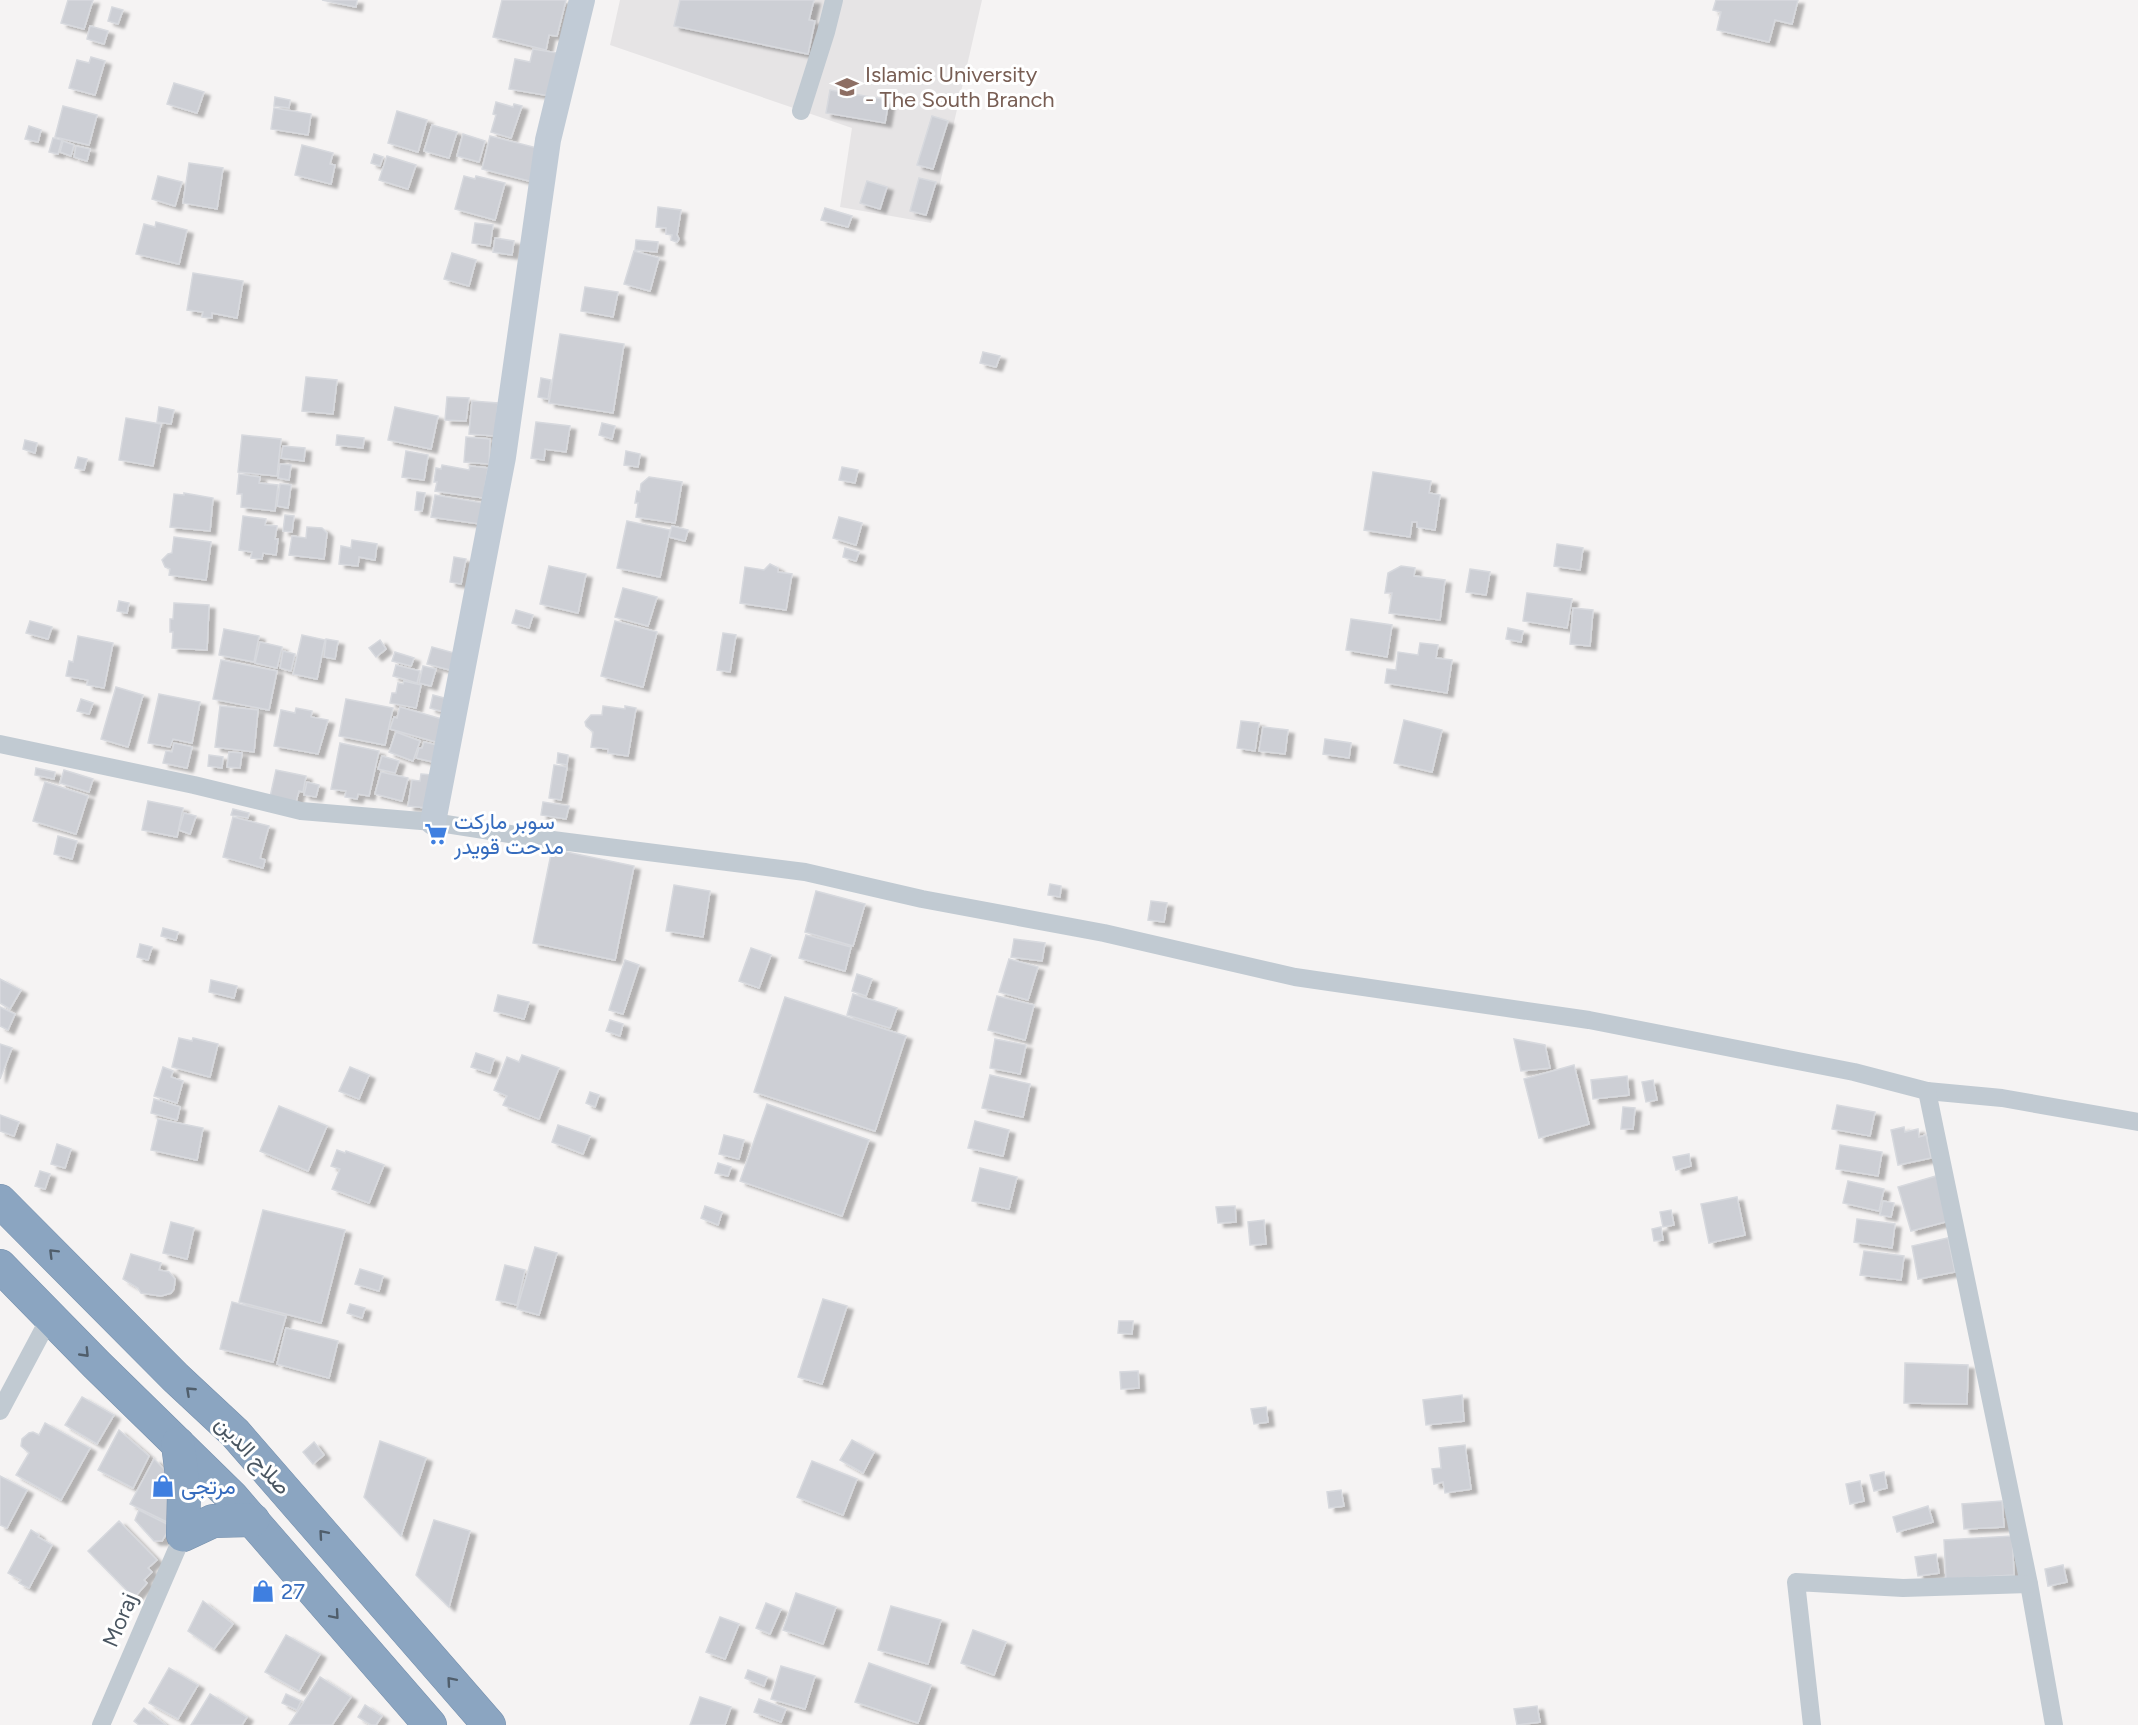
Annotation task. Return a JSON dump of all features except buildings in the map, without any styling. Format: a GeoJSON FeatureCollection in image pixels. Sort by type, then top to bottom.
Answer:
{"type":"FeatureCollection","features":[{"type":"Feature","properties":{"kind":"highway","name":"صلاح الدين"},"geometry":{"type":"LineString","coordinates":[[0,1201],[176,1378],[236,1433],[489,1725]]}},
{"type":"Feature","properties":{"kind":"highway","name":"صلاح الدين"},"geometry":{"type":"LineString","coordinates":[[0,1266],[232,1497],[430,1725]]}},
{"type":"Feature","properties":{"kind":"highway"},"geometry":{"type":"LineString","coordinates":[[178,1444],[184,1493],[183,1535],[213,1521],[253,1520]]}},
{"type":"Feature","properties":{"kind":"street"},"geometry":{"type":"LineString","coordinates":[[433,822],[503,456],[548,140],[582,0]]}},
{"type":"Feature","properties":{"kind":"street"},"geometry":{"type":"LineString","coordinates":[[801,111],[834,0]]}},
{"type":"Feature","properties":{"kind":"street"},"geometry":{"type":"LineString","coordinates":[[0,744],[194,785],[301,811],[433,822],[529,837],[806,872],[922,899],[1104,933],[1286,975],[1589,1020],[1854,1072],[1927,1091],[2002,1098],[2138,1122]]}},
{"type":"Feature","properties":{"kind":"street"},"geometry":{"type":"LineString","coordinates":[[1927,1091],[2029,1584],[2054,1725]]}},
{"type":"Feature","properties":{"kind":"street"},"geometry":{"type":"LineString","coordinates":[[0,1412],[50,1317]]}},
{"type":"Feature","properties":{"kind":"street","name":"Moraj"},"geometry":{"type":"LineString","coordinates":[[101,1725],[183,1535]]}},
{"type":"Feature","properties":{"kind":"street"},"geometry":{"type":"LineString","coordinates":[[1812,1725],[1796,1582],[1903,1588],[2029,1584]]}},
{"type":"Feature","properties":{"kind":"shaded area","name":"Islamic University - The South Branch"},"geometry":{"type":"Polygon","coordinates":[[[620,0],[982,0],[931,223],[840,207],[852,128],[610,45],[620,0]]]}},
{"type":"Feature","properties":{"kind":"place","name":"Islamic University - The South Branch"},"geometry":{"type":"Point","coordinates":[847,87]}},
{"type":"Feature","properties":{"kind":"place","name":"سوبر ماركت مدحت قويدر"},"geometry":{"type":"Point","coordinates":[436,834]}},
{"type":"Feature","properties":{"kind":"place","name":"مرتجى"},"geometry":{"type":"Point","coordinates":[163,1486]}},
{"type":"Feature","properties":{"kind":"place","name":"27"},"geometry":{"type":"Point","coordinates":[263,1591]}}]}
